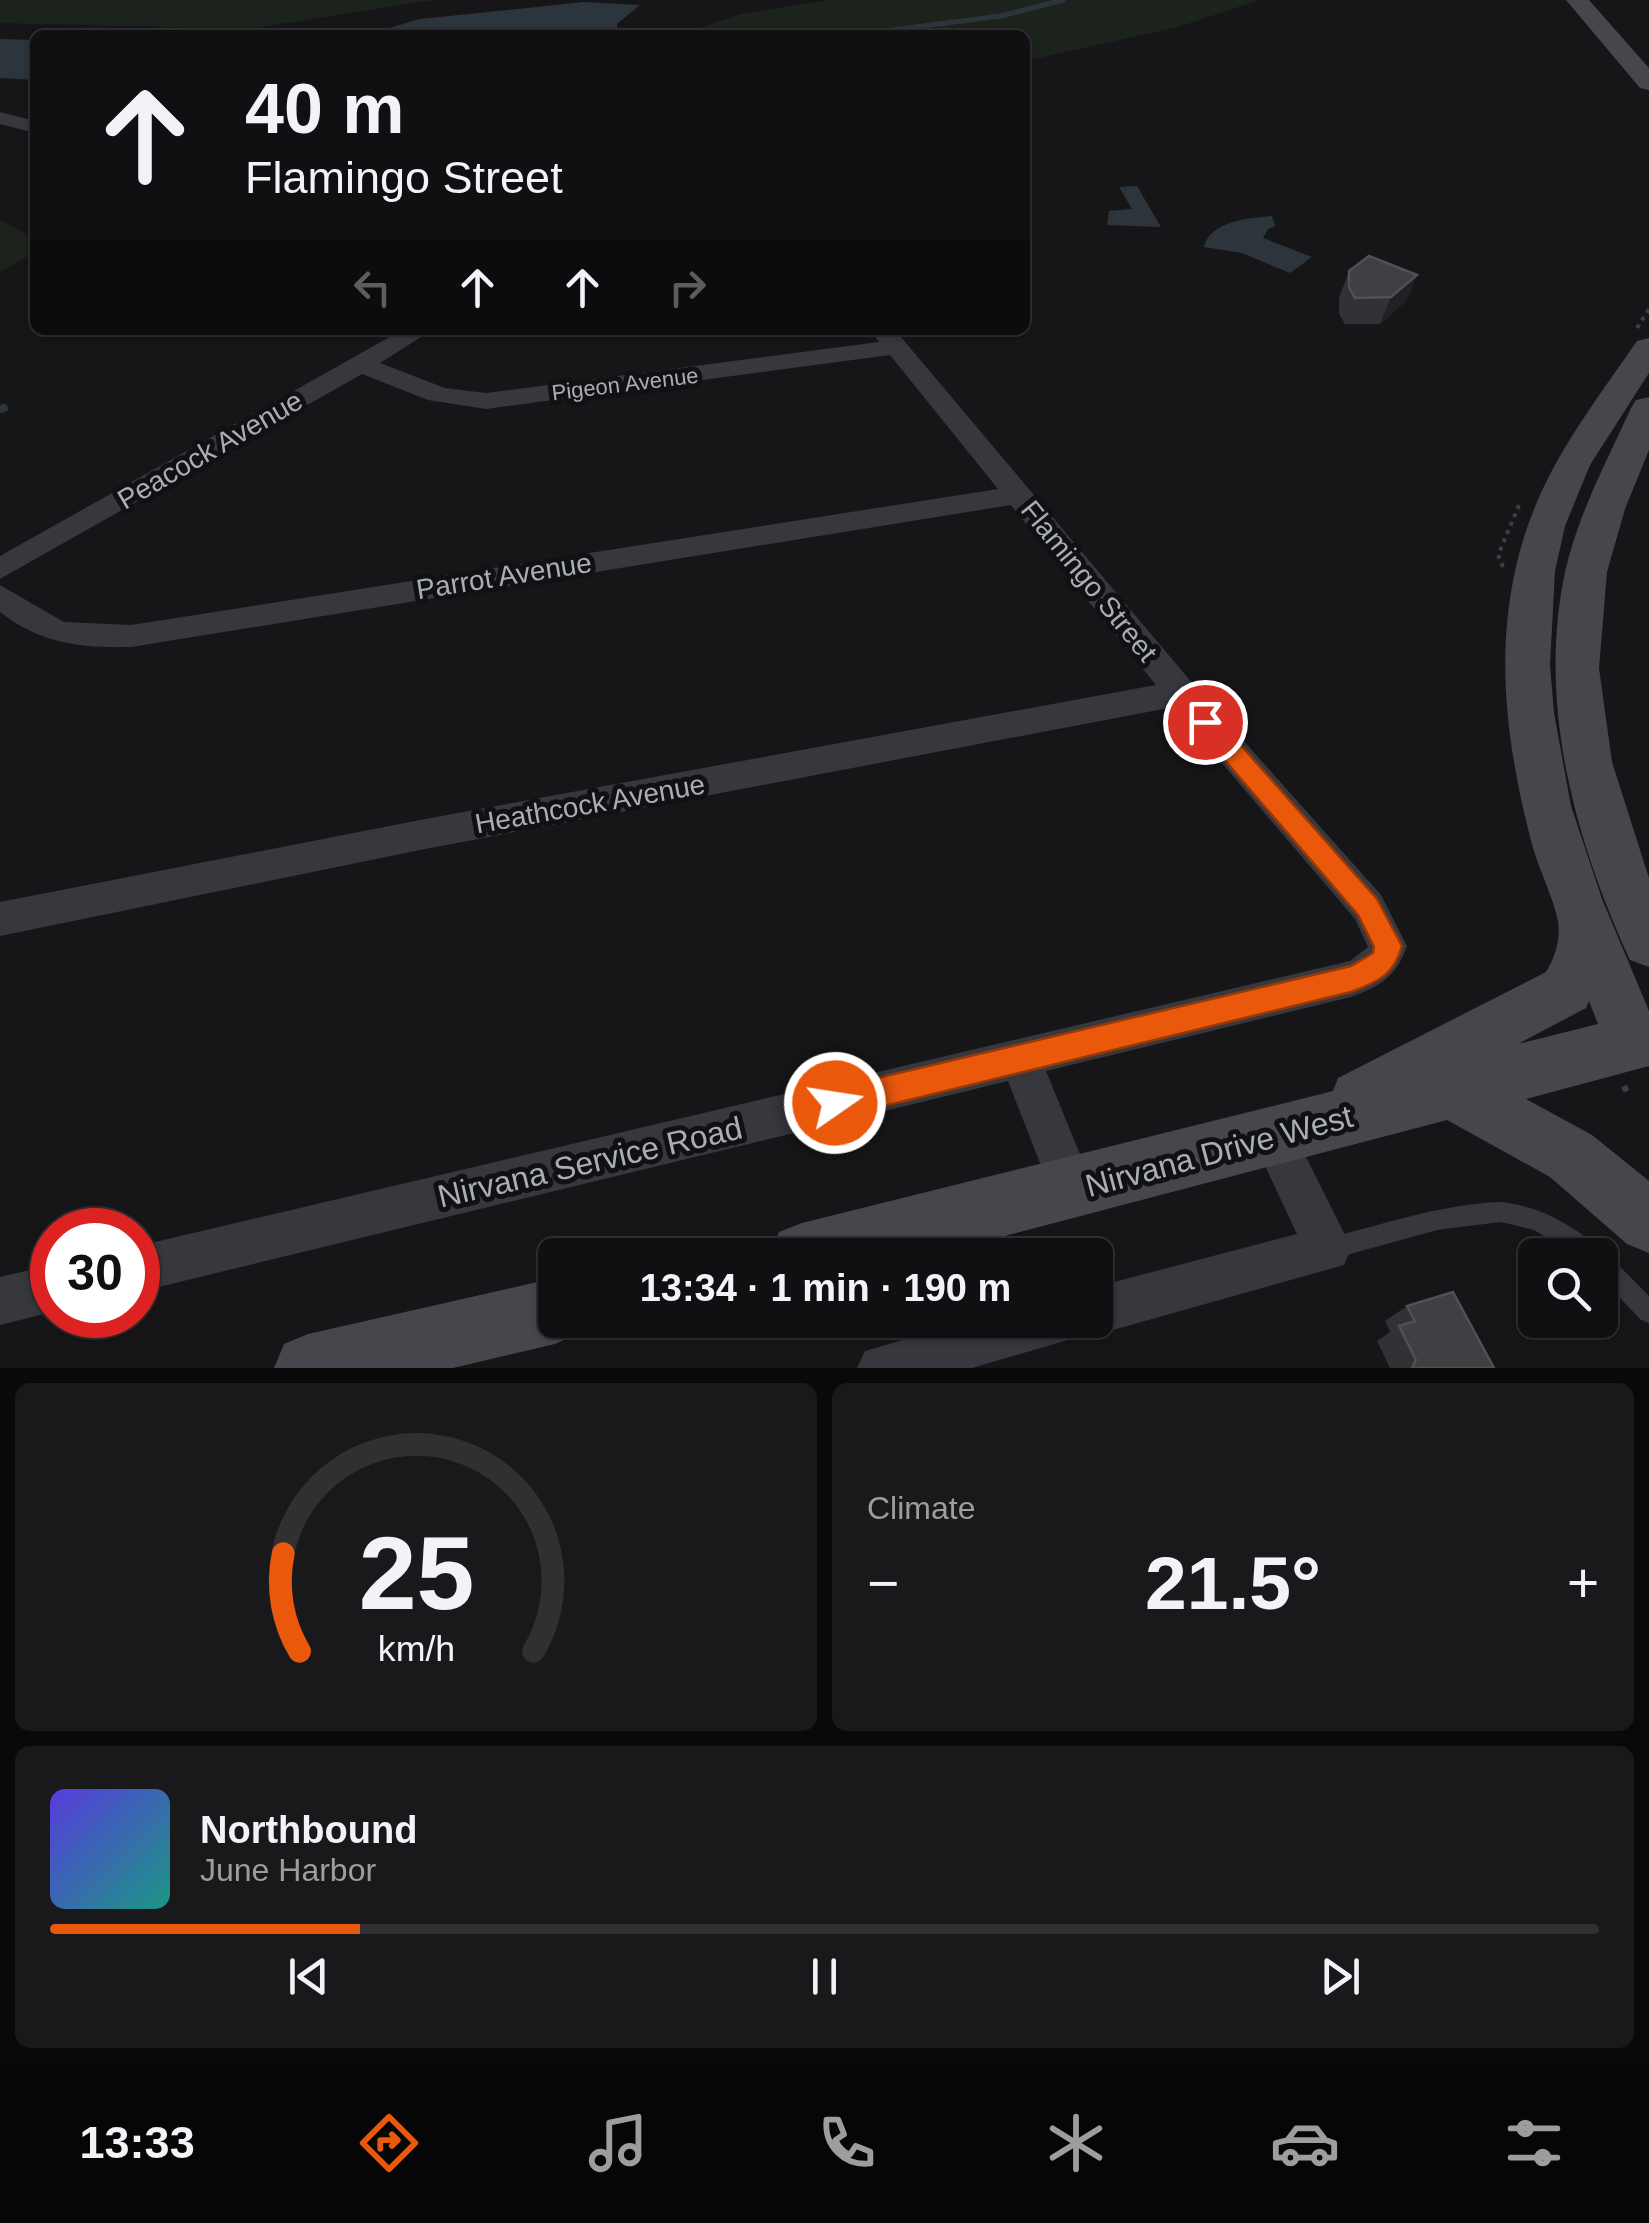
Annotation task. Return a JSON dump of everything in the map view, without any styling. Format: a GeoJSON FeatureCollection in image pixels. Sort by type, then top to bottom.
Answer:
{"type":"FeatureCollection","features":[{"type":"Feature","properties":{"kind":"main road"},"geometry":{"type":"LineString","coordinates":[[1577,0],[1649,83]]}},
{"type":"Feature","properties":{"kind":"main road"},"geometry":{"type":"LineString","coordinates":[[1642,1041],[1585,920],[1559,851],[1534,727],[1532,588],[1560,486],[1649,348]]}},
{"type":"Feature","properties":{"kind":"main road"},"geometry":{"type":"LineString","coordinates":[[1649,408],[1616,483],[1586,570],[1574,656],[1582,724],[1612,855],[1649,943]]}},
{"type":"Feature","properties":{"kind":"main road"},"geometry":{"type":"LineString","coordinates":[[1612,855],[1649,902]]}},
{"type":"Feature","properties":{"kind":"main road"},"geometry":{"type":"LineString","coordinates":[[1296,1129],[1566,990],[1582,962],[1585,920]]}},
{"type":"Feature","properties":{"kind":"main road","name":"Nirvana Drive West"},"geometry":{"type":"LineString","coordinates":[[874,1238],[1073,1191],[1296,1129],[1642,1041]]}},
{"type":"Feature","properties":{"kind":"main road"},"geometry":{"type":"LineString","coordinates":[[1452,1091],[1572,1156],[1649,1222]]}},
{"type":"Feature","properties":{"kind":"main road"},"geometry":{"type":"LineString","coordinates":[[308,1368],[538,1316]]}},
{"type":"Feature","properties":{"kind":"street"},"geometry":{"type":"LineString","coordinates":[[0,118],[30,125]]}},
{"type":"Feature","properties":{"kind":"street","name":"Peacock Avenue"},"geometry":{"type":"LineString","coordinates":[[0,569],[411,335]]}},
{"type":"Feature","properties":{"kind":"street","name":"Pigeon Avenue"},"geometry":{"type":"LineString","coordinates":[[360,364],[460,402],[486,401],[889,339]]}},
{"type":"Feature","properties":{"kind":"street","name":"Flamingo Street"},"geometry":{"type":"LineString","coordinates":[[889,339],[1181,693],[1368,907],[1388,946],[1384,960],[1371,972],[1351,979],[1020,1059]]}},
{"type":"Feature","properties":{"kind":"street","name":"Parrot Avenue"},"geometry":{"type":"LineString","coordinates":[[0,596],[36,626],[56,632],[131,636],[1018,494]]}},
{"type":"Feature","properties":{"kind":"street","name":"Heathcock Avenue"},"geometry":{"type":"LineString","coordinates":[[0,919],[420,835],[1181,693]]}},
{"type":"Feature","properties":{"kind":"street"},"geometry":{"type":"LineString","coordinates":[[1020,1059],[1073,1191]]}},
{"type":"Feature","properties":{"kind":"street","name":"Nirvana Service Road"},"geometry":{"type":"LineString","coordinates":[[160,1265],[1020,1059]]}},
{"type":"Feature","properties":{"kind":"street"},"geometry":{"type":"LineString","coordinates":[[1113,1306],[1328,1249],[1296,1129]]}},
{"type":"Feature","properties":{"kind":"street"},"geometry":{"type":"LineString","coordinates":[[0,1301],[30,1294]]}},
{"type":"Feature","properties":{"kind":"street"},"geometry":{"type":"LineString","coordinates":[[882,1368],[994,1338]]}},
{"type":"Feature","properties":{"kind":"lane"},"geometry":{"type":"LineString","coordinates":[[1328,1249],[1439,1222],[1503,1212],[1530,1219],[1563,1238]]}},
{"type":"Feature","properties":{"kind":"lane"},"geometry":{"type":"LineString","coordinates":[[1618,1280],[1649,1312]]}},
{"type":"Feature","properties":{"kind":"shaded area"},"geometry":{"type":"Polygon","coordinates":[[[0,0],[433,0],[247,29],[0,23],[0,0]]]}},
{"type":"Feature","properties":{"kind":"shaded area"},"geometry":{"type":"Polygon","coordinates":[[[828,0],[1260,0],[1178,27],[1030,60],[1030,30],[694,30],[740,14],[828,0]]]}},
{"type":"Feature","properties":{"kind":"shaded area"},"geometry":{"type":"Polygon","coordinates":[[[584,2],[640,5],[617,24],[617,30],[382,30],[420,19],[584,2]]]}},
{"type":"Feature","properties":{"kind":"shaded area"},"geometry":{"type":"Polygon","coordinates":[[[0,39],[30,40],[30,80],[0,78],[0,39]]]}},
{"type":"Feature","properties":{"kind":"shaded area"},"geometry":{"type":"Polygon","coordinates":[[[1137,186],[1161,227],[1107,225],[1109,211],[1132,209],[1119,187],[1137,186]]]}},
{"type":"Feature","properties":{"kind":"shaded area"},"geometry":{"type":"Polygon","coordinates":[[[1272,216],[1275,226],[1263,238],[1312,257],[1290,273],[1242,253],[1204,247],[1222,226],[1272,216]]]}},
{"type":"Feature","properties":{"kind":"shaded area"},"geometry":{"type":"Polygon","coordinates":[[[0,220],[30,236],[30,255],[0,272],[0,220]]]}},
{"type":"Feature","properties":{"kind":"building"},"geometry":{"type":"Polygon","coordinates":[[[1369,256],[1417,275],[1391,297],[1355,298],[1349,287],[1349,271],[1369,256]]]}},
{"type":"Feature","properties":{"kind":"building"},"geometry":{"type":"Polygon","coordinates":[[[1453,1292],[1494,1368],[1412,1368],[1416,1360],[1399,1326],[1415,1321],[1407,1306],[1453,1292]]]}},
{"type":"Feature","properties":{"kind":"waterway"},"geometry":{"type":"LineString","coordinates":[[893,30],[1001,16],[1063,0]]}},
{"type":"Feature","properties":{"kind":"waterway"},"geometry":{"type":"LineString","coordinates":[[0,409],[4,408]]}},
{"type":"Feature","properties":{"kind":"route"},"geometry":{"type":"LineString","coordinates":[[835,1103],[1351,979],[1371,972],[1384,960],[1388,946],[1368,907],[1205,722]]}}]}
